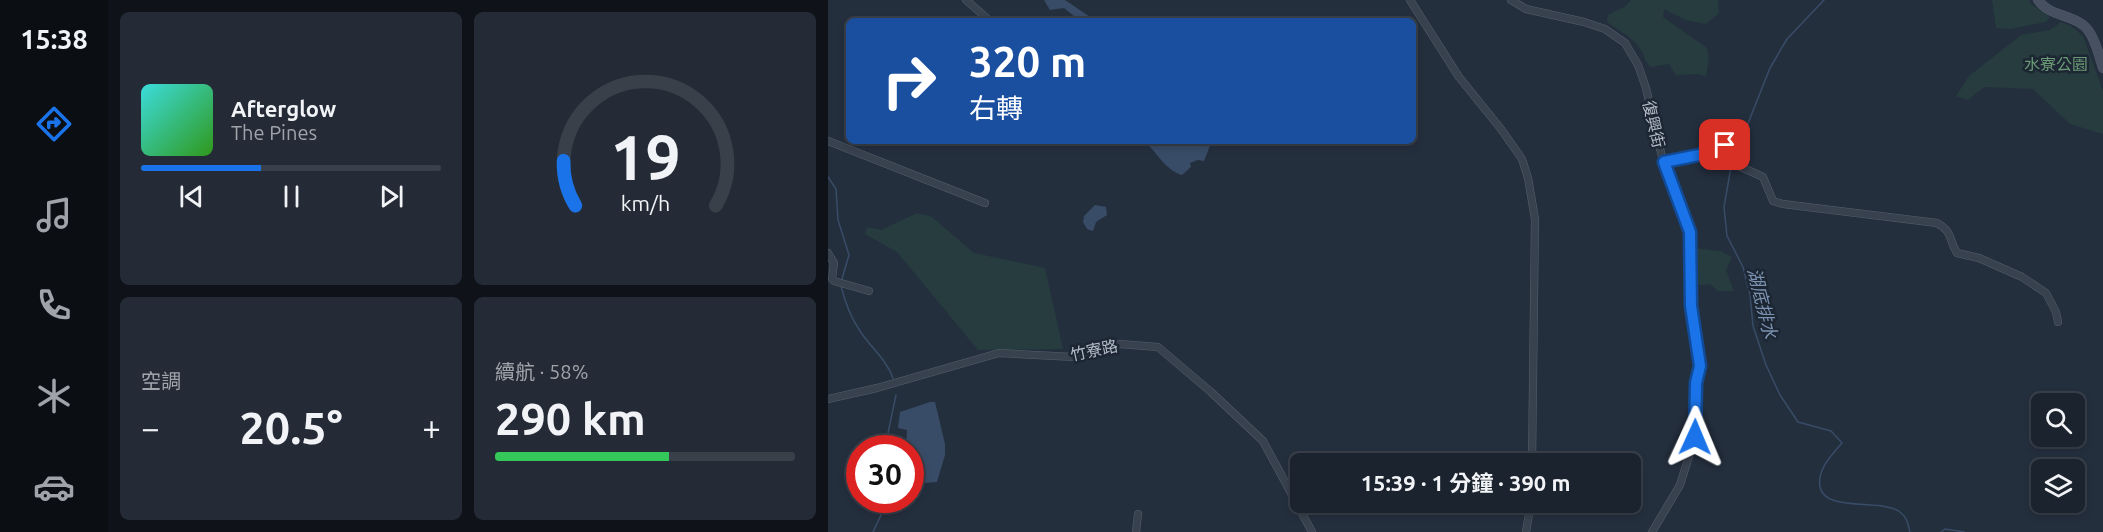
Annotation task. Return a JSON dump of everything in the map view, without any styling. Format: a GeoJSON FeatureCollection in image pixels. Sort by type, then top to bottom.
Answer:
{"type":"FeatureCollection","features":[{"type":"Feature","properties":{"kind":"street"},"geometry":{"type":"LineString","coordinates":[[966,0],[987,18]]}},
{"type":"Feature","properties":{"kind":"street"},"geometry":{"type":"LineString","coordinates":[[1410,0],[1459,77],[1501,129],[1521,159],[1528,177],[1535,219],[1532,453]]}},
{"type":"Feature","properties":{"kind":"street","name":"復興街"},"geometry":{"type":"LineString","coordinates":[[1511,0],[1526,9],[1605,29],[1625,42],[1638,65],[1646,88],[1664,162],[1690,232],[1691,306],[1700,366],[1696,383],[1695,437],[1680,485],[1652,532]]}},
{"type":"Feature","properties":{"kind":"street"},"geometry":{"type":"LineString","coordinates":[[2038,0],[2059,15],[2084,25],[2103,68]]}},
{"type":"Feature","properties":{"kind":"street"},"geometry":{"type":"LineString","coordinates":[[828,141],[985,203]]}},
{"type":"Feature","properties":{"kind":"street"},"geometry":{"type":"LineString","coordinates":[[1664,162],[1699,155],[1725,145],[1734,151],[1730,162],[1763,177],[1773,201],[1937,223],[1947,228],[1957,253],[1979,258],[2022,277],[2046,293],[2056,312],[2058,322]]}},
{"type":"Feature","properties":{"kind":"street"},"geometry":{"type":"LineString","coordinates":[[828,253],[834,263],[831,279],[869,291]]}},
{"type":"Feature","properties":{"kind":"street","name":"竹寮路"},"geometry":{"type":"LineString","coordinates":[[828,399],[878,388],[999,353],[1074,357],[1099,347],[1120,344],[1158,347],[1211,392],[1263,441],[1312,532]]}},
{"type":"Feature","properties":{"kind":"street"},"geometry":{"type":"LineString","coordinates":[[1526,532],[1529,513]]}},
{"type":"Feature","properties":{"kind":"street"},"geometry":{"type":"LineString","coordinates":[[1136,532],[1138,514]]}},
{"type":"Feature","properties":{"kind":"green space"},"geometry":{"type":"Polygon","coordinates":[[[1631,0],[1718,0],[1719,13],[1706,24],[1686,20],[1664,9],[1663,17],[1707,48],[1709,58],[1706,76],[1676,75],[1669,64],[1651,67],[1649,65],[1634,42],[1607,22],[1608,15],[1626,6],[1631,0]]]}},
{"type":"Feature","properties":{"kind":"green space"},"geometry":{"type":"Polygon","coordinates":[[[1992,0],[2029,0],[2032,5],[2050,17],[2046,22],[2010,29],[1996,28],[1992,0]]]}},
{"type":"Feature","properties":{"kind":"green space","name":"水寮公園"},"geometry":{"type":"Polygon","coordinates":[[[2061,22],[2071,26],[2083,36],[2103,91],[2103,134],[2070,124],[2033,89],[1984,87],[1968,100],[1956,96],[1969,76],[2021,35],[2050,30],[2061,22]]]}},
{"type":"Feature","properties":{"kind":"green space"},"geometry":{"type":"Polygon","coordinates":[[[917,213],[932,217],[974,253],[1045,268],[1063,349],[978,350],[897,252],[865,234],[867,227],[881,230],[917,213]]]}},
{"type":"Feature","properties":{"kind":"green space"},"geometry":{"type":"Polygon","coordinates":[[[1692,248],[1720,251],[1732,257],[1726,270],[1734,291],[1718,291],[1710,284],[1700,285],[1693,281],[1692,248]]]}},
{"type":"Feature","properties":{"kind":"water"},"geometry":{"type":"Polygon","coordinates":[[[1044,0],[1065,0],[1092,18],[1076,18],[1064,8],[1050,10],[1044,0]]]}},
{"type":"Feature","properties":{"kind":"water"},"geometry":{"type":"Polygon","coordinates":[[[1211,144],[1204,161],[1198,160],[1190,163],[1191,167],[1182,175],[1166,165],[1149,145],[1211,144]]]}},
{"type":"Feature","properties":{"kind":"water"},"geometry":{"type":"Polygon","coordinates":[[[1095,205],[1106,207],[1107,215],[1096,222],[1093,231],[1087,229],[1083,222],[1084,216],[1095,205]]]}},
{"type":"Feature","properties":{"kind":"water"},"geometry":{"type":"Polygon","coordinates":[[[935,402],[945,444],[945,455],[937,482],[924,483],[924,435],[907,435],[907,430],[898,428],[900,412],[935,402]]]}},
{"type":"Feature","properties":{"kind":"waterway","name":"湖底排水"},"geometry":{"type":"LineString","coordinates":[[1737,151],[1770,68],[1787,39],[1824,0]]}},
{"type":"Feature","properties":{"kind":"waterway","name":"湖底排水"},"geometry":{"type":"LineString","coordinates":[[1731,167],[1724,207],[1727,236],[1743,267],[1750,294],[1753,326],[1766,365],[1780,395],[1798,422],[1831,431],[1842,443],[1823,469],[1820,487],[1824,495],[1832,500],[1892,508],[1906,518],[1910,532]]}},
{"type":"Feature","properties":{"kind":"waterway"},"geometry":{"type":"LineString","coordinates":[[828,177],[836,189],[838,220],[849,255],[841,282]]}},
{"type":"Feature","properties":{"kind":"waterway"},"geometry":{"type":"LineString","coordinates":[[841,286],[857,326],[893,378]]}},
{"type":"Feature","properties":{"kind":"waterway"},"geometry":{"type":"LineString","coordinates":[[888,435],[896,395]]}},
{"type":"Feature","properties":{"kind":"waterway"},"geometry":{"type":"LineString","coordinates":[[873,532],[882,513]]}},
{"type":"Feature","properties":{"kind":"waterway","name":"湖底排水"},"geometry":{"type":"LineString","coordinates":[[1941,532],[1945,529],[1964,532]]}},
{"type":"Feature","properties":{"kind":"route"},"geometry":{"type":"LineString","coordinates":[[1695,437],[1696,383],[1700,366],[1691,306],[1690,232],[1664,162],[1699,155],[1725,145]]}}]}
